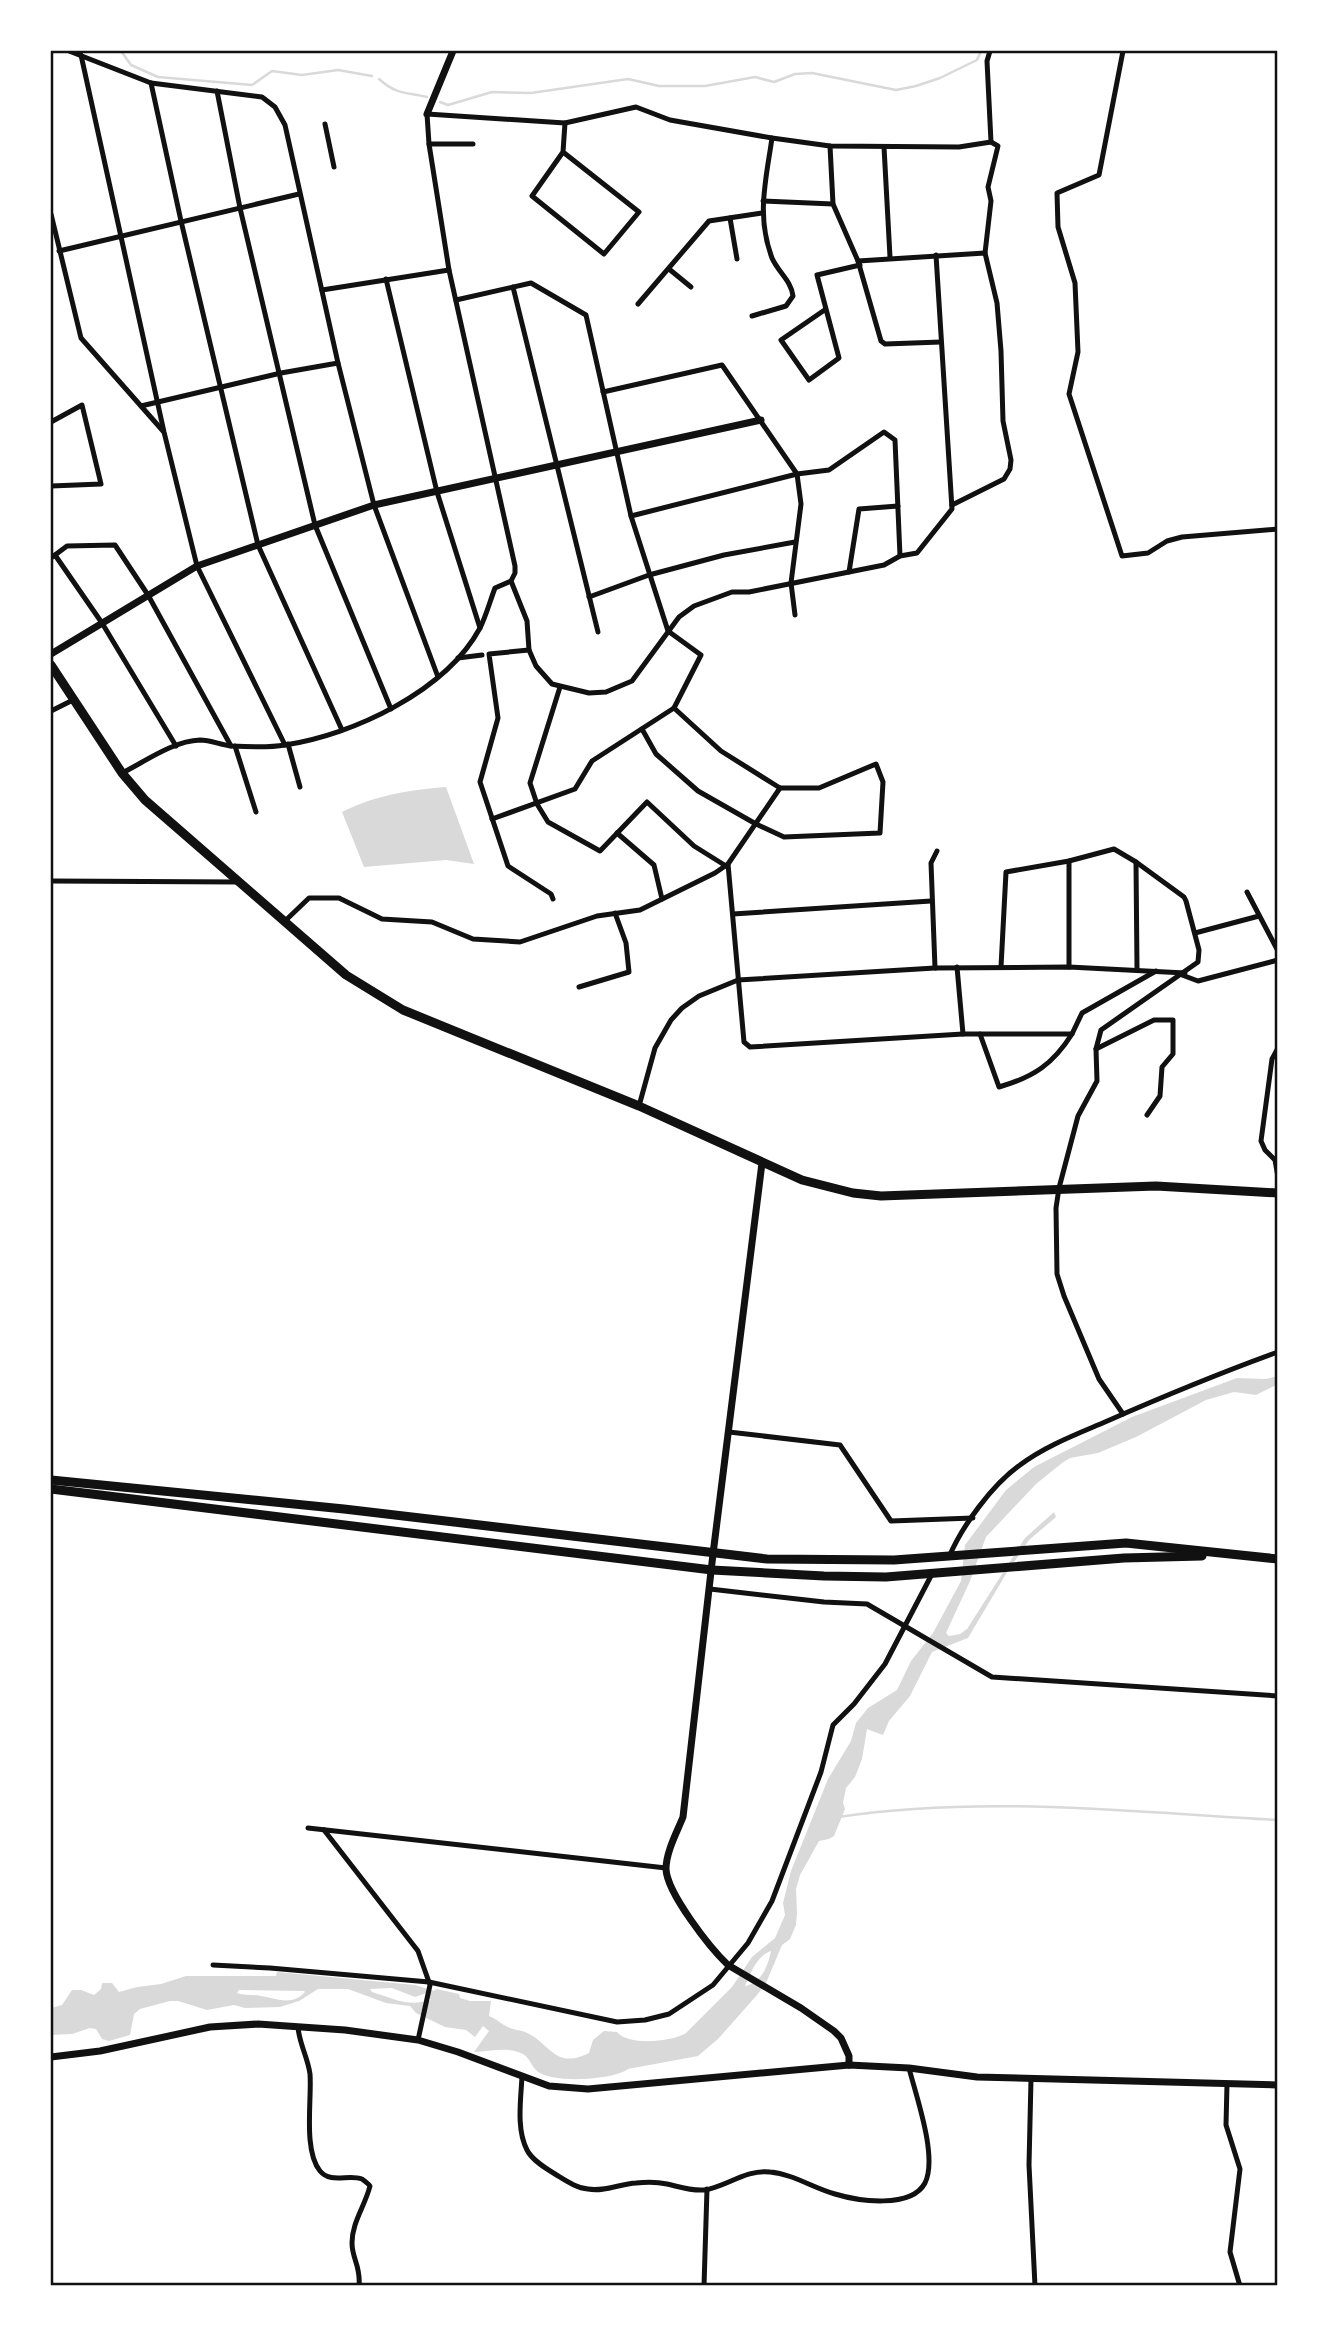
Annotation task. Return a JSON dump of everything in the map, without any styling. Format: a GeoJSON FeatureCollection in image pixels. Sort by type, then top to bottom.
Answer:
{"type":"FeatureCollection","features":[{"type":"Feature","properties":{"kind":"main road"},"geometry":{"type":"LineString","coordinates":[[51,665],[122,773],[145,800],[346,975],[403,1010],[639,1106],[802,1180],[853,1193],[881,1196],[1156,1186],[1278,1193]]}},
{"type":"Feature","properties":{"kind":"main road"},"geometry":{"type":"LineString","coordinates":[[51,1480],[330,1508],[767,1559],[894,1560],[1126,1543],[1278,1559]]}},
{"type":"Feature","properties":{"kind":"main road"},"geometry":{"type":"LineString","coordinates":[[51,1489],[712,1570],[824,1577],[886,1577],[1124,1558],[1235,1556]]}},
{"type":"Feature","properties":{"kind":"street"},"geometry":{"type":"LineString","coordinates":[[69,51],[151,83],[262,97],[275,107],[285,125],[338,363],[374,505],[438,677]]}},
{"type":"Feature","properties":{"kind":"street"},"geometry":{"type":"LineString","coordinates":[[122,773],[176,746],[201,740],[233,746],[287,745],[368,721],[438,677],[457,658],[480,628],[495,588],[511,581],[515,573],[449,270],[429,144],[428,114],[453,51]]}},
{"type":"Feature","properties":{"kind":"street"},"geometry":{"type":"LineString","coordinates":[[990,51],[987,61],[991,142]]}},
{"type":"Feature","properties":{"kind":"street"},"geometry":{"type":"LineString","coordinates":[[1123,51],[1099,175],[1057,192],[1058,228],[1075,284],[1078,352],[1069,394],[1073,407],[1122,556],[1148,553],[1167,541],[1182,537],[1278,529]]}},
{"type":"Feature","properties":{"kind":"street"},"geometry":{"type":"LineString","coordinates":[[81,55],[164,432],[197,566],[287,745],[300,787]]}},
{"type":"Feature","properties":{"kind":"street"},"geometry":{"type":"LineString","coordinates":[[151,83],[258,545],[342,730]]}},
{"type":"Feature","properties":{"kind":"street"},"geometry":{"type":"LineString","coordinates":[[217,92],[240,208],[315,525],[391,709]]}},
{"type":"Feature","properties":{"kind":"street"},"geometry":{"type":"LineString","coordinates":[[428,114],[565,123],[636,107],[670,120],[830,146],[959,147],[991,142],[998,146],[988,187],[990,201],[985,253],[997,303],[1003,421],[1011,460],[1010,469],[1004,479],[952,505]]}},
{"type":"Feature","properties":{"kind":"street"},"geometry":{"type":"LineString","coordinates":[[563,152],[639,212],[604,254],[532,196],[563,152],[565,123]]}},
{"type":"Feature","properties":{"kind":"street"},"geometry":{"type":"LineString","coordinates":[[325,124],[334,167]]}},
{"type":"Feature","properties":{"kind":"street"},"geometry":{"type":"LineString","coordinates":[[751,316],[786,306],[793,296],[789,282],[773,260],[762,213],[772,138]]}},
{"type":"Feature","properties":{"kind":"street"},"geometry":{"type":"LineString","coordinates":[[429,144],[473,144]]}},
{"type":"Feature","properties":{"kind":"street"},"geometry":{"type":"LineString","coordinates":[[830,146],[833,204],[859,263],[881,341],[885,344],[941,342]]}},
{"type":"Feature","properties":{"kind":"street"},"geometry":{"type":"LineString","coordinates":[[884,147],[890,257]]}},
{"type":"Feature","properties":{"kind":"street"},"geometry":{"type":"LineString","coordinates":[[59,251],[299,194]]}},
{"type":"Feature","properties":{"kind":"street"},"geometry":{"type":"LineString","coordinates":[[763,201],[833,204]]}},
{"type":"Feature","properties":{"kind":"street"},"geometry":{"type":"LineString","coordinates":[[638,304],[709,221],[762,213]]}},
{"type":"Feature","properties":{"kind":"street"},"geometry":{"type":"LineString","coordinates":[[51,214],[80,338],[164,432]]}},
{"type":"Feature","properties":{"kind":"street"},"geometry":{"type":"LineString","coordinates":[[730,218],[737,259]]}},
{"type":"Feature","properties":{"kind":"street"},"geometry":{"type":"LineString","coordinates":[[826,309],[781,340],[809,380],[839,358],[817,275],[890,257],[985,253]]}},
{"type":"Feature","properties":{"kind":"street"},"geometry":{"type":"LineString","coordinates":[[511,581],[527,621],[529,650],[541,673],[559,687],[589,693],[615,690],[632,681],[682,614],[707,600],[732,592],[749,592],[884,565],[900,556],[917,553],[952,509],[936,255]]}},
{"type":"Feature","properties":{"kind":"street"},"geometry":{"type":"LineString","coordinates":[[670,269],[691,287]]}},
{"type":"Feature","properties":{"kind":"street"},"geometry":{"type":"LineString","coordinates":[[322,290],[449,270]]}},
{"type":"Feature","properties":{"kind":"street"},"geometry":{"type":"LineString","coordinates":[[386,279],[437,492],[480,628]]}},
{"type":"Feature","properties":{"kind":"street"},"geometry":{"type":"LineString","coordinates":[[456,300],[531,283],[586,315],[631,516],[649,575],[668,631],[701,655],[674,708],[592,761],[575,789],[492,819]]}},
{"type":"Feature","properties":{"kind":"street"},"geometry":{"type":"LineString","coordinates":[[513,287],[598,632]]}},
{"type":"Feature","properties":{"kind":"street"},"geometry":{"type":"LineString","coordinates":[[141,406],[281,373],[338,363]]}},
{"type":"Feature","properties":{"kind":"street"},"geometry":{"type":"LineString","coordinates":[[603,393],[722,365],[797,474],[801,504],[791,583],[795,615]]}},
{"type":"Feature","properties":{"kind":"street"},"geometry":{"type":"LineString","coordinates":[[51,422],[82,405],[101,484],[51,486]]}},
{"type":"Feature","properties":{"kind":"street"},"geometry":{"type":"LineString","coordinates":[[51,654],[197,566],[374,505],[761,420]]}},
{"type":"Feature","properties":{"kind":"street"},"geometry":{"type":"LineString","coordinates":[[631,516],[797,474],[829,470],[884,432],[895,440],[900,556]]}},
{"type":"Feature","properties":{"kind":"street"},"geometry":{"type":"LineString","coordinates":[[849,572],[859,509],[898,506]]}},
{"type":"Feature","properties":{"kind":"street"},"geometry":{"type":"LineString","coordinates":[[589,597],[649,575],[724,555],[796,542]]}},
{"type":"Feature","properties":{"kind":"street"},"geometry":{"type":"LineString","coordinates":[[176,746],[102,623],[53,556],[67,546],[114,545],[148,595],[233,746],[256,812]]}},
{"type":"Feature","properties":{"kind":"street"},"geometry":{"type":"LineString","coordinates":[[529,650],[489,654],[498,718],[480,782],[508,866],[551,894],[553,900]]}},
{"type":"Feature","properties":{"kind":"street"},"geometry":{"type":"LineString","coordinates":[[457,658],[482,655]]}},
{"type":"Feature","properties":{"kind":"street"},"geometry":{"type":"LineString","coordinates":[[559,687],[530,783],[537,804],[548,822],[600,851],[647,802],[694,846],[727,865]]}},
{"type":"Feature","properties":{"kind":"street"},"geometry":{"type":"LineString","coordinates":[[51,711],[73,700]]}},
{"type":"Feature","properties":{"kind":"street"},"geometry":{"type":"LineString","coordinates":[[642,729],[656,754],[698,791],[784,837],[880,833],[883,782],[876,764],[819,788],[780,788],[721,751],[674,708]]}},
{"type":"Feature","properties":{"kind":"street"},"geometry":{"type":"LineString","coordinates":[[285,921],[309,898],[339,898],[382,919],[432,922],[473,939],[520,942],[597,916],[640,910],[688,888],[727,865],[780,788]]}},
{"type":"Feature","properties":{"kind":"street"},"geometry":{"type":"LineString","coordinates":[[617,833],[654,866],[662,899]]}},
{"type":"Feature","properties":{"kind":"street"},"geometry":{"type":"LineString","coordinates":[[1001,967],[1006,872],[1069,862],[1114,849],[1184,897],[1195,933],[1200,957],[1198,962],[1101,1030],[1096,1049],[1097,1082],[1078,1116],[1056,1208],[1057,1274],[1063,1296],[1099,1379],[1123,1414]]}},
{"type":"Feature","properties":{"kind":"street"},"geometry":{"type":"LineString","coordinates":[[935,968],[931,863],[937,851]]}},
{"type":"Feature","properties":{"kind":"street"},"geometry":{"type":"LineString","coordinates":[[1069,862],[1069,967]]}},
{"type":"Feature","properties":{"kind":"street"},"geometry":{"type":"LineString","coordinates":[[1136,862],[1137,970]]}},
{"type":"Feature","properties":{"kind":"street"},"geometry":{"type":"LineString","coordinates":[[727,865],[744,1042],[750,1047],[963,1034],[1072,1034]]}},
{"type":"Feature","properties":{"kind":"street"},"geometry":{"type":"LineString","coordinates":[[51,881],[238,882]]}},
{"type":"Feature","properties":{"kind":"street"},"geometry":{"type":"LineString","coordinates":[[1247,892],[1278,951]]}},
{"type":"Feature","properties":{"kind":"street"},"geometry":{"type":"LineString","coordinates":[[733,914],[931,901]]}},
{"type":"Feature","properties":{"kind":"street"},"geometry":{"type":"LineString","coordinates":[[579,987],[629,972],[626,943],[615,914]]}},
{"type":"Feature","properties":{"kind":"street"},"geometry":{"type":"LineString","coordinates":[[1195,933],[1259,916]]}},
{"type":"Feature","properties":{"kind":"street"},"geometry":{"type":"LineString","coordinates":[[639,1106],[655,1048],[671,1020],[699,996],[738,980],[957,967],[1069,967],[1157,971],[1183,974],[1198,981],[1278,960]]}},
{"type":"Feature","properties":{"kind":"street"},"geometry":{"type":"LineString","coordinates":[[957,967],[963,1034]]}},
{"type":"Feature","properties":{"kind":"street"},"geometry":{"type":"LineString","coordinates":[[980,1034],[999,1087],[1022,1081],[1059,1054],[1082,1013],[1157,971]]}},
{"type":"Feature","properties":{"kind":"street"},"geometry":{"type":"LineString","coordinates":[[1096,1049],[1154,1020],[1173,1020],[1173,1054],[1162,1067],[1160,1096],[1147,1115]]}},
{"type":"Feature","properties":{"kind":"street"},"geometry":{"type":"LineString","coordinates":[[1278,1048],[1272,1059],[1261,1142],[1275,1160],[1278,1177]]}},
{"type":"Feature","properties":{"kind":"street"},"geometry":{"type":"LineString","coordinates":[[762,1163],[683,1817],[666,1868],[669,1882],[680,1903],[731,1967],[801,2008],[841,2038],[849,2056],[849,2065]]}},
{"type":"Feature","properties":{"kind":"street"},"geometry":{"type":"LineString","coordinates":[[953,1556],[955,1542],[994,1488],[1018,1465],[1058,1443],[1123,1414],[1278,1352]]}},
{"type":"Feature","properties":{"kind":"street"},"geometry":{"type":"LineString","coordinates":[[729,1432],[840,1445],[891,1521],[973,1518]]}},
{"type":"Feature","properties":{"kind":"street"},"geometry":{"type":"LineString","coordinates":[[213,1965],[429,1983],[617,2022],[645,2020],[669,2014],[713,1985],[731,1967],[748,1943],[772,1901],[821,1772],[833,1725],[854,1704],[884,1664],[907,1628],[932,1574]]}},
{"type":"Feature","properties":{"kind":"street"},"geometry":{"type":"LineString","coordinates":[[710,1589],[867,1604],[965,1664],[992,1677],[1278,1696]]}},
{"type":"Feature","properties":{"kind":"street"},"geometry":{"type":"LineString","coordinates":[[308,1828],[666,1868]]}},
{"type":"Feature","properties":{"kind":"street"},"geometry":{"type":"LineString","coordinates":[[324,1830],[418,1951],[429,1983],[418,2038]]}},
{"type":"Feature","properties":{"kind":"street"},"geometry":{"type":"LineString","coordinates":[[51,2057],[100,2051],[210,2027],[258,2024],[418,2038],[549,2086],[588,2089],[849,2065],[909,2068],[977,2077],[1278,2085]]}},
{"type":"Feature","properties":{"kind":"street"},"geometry":{"type":"LineString","coordinates":[[298,2026],[310,2073],[309,2116],[312,2150],[319,2170],[330,2178],[362,2179],[370,2186],[356,2219],[352,2246],[361,2272],[359,2286]]}},
{"type":"Feature","properties":{"kind":"street"},"geometry":{"type":"LineString","coordinates":[[522,2076],[521,2131],[527,2151],[544,2167],[566,2181],[587,2189],[598,2190],[634,2183],[665,2183],[681,2188],[708,2189],[751,2173],[767,2171],[784,2174],[836,2194],[865,2200],[896,2201],[913,2194],[925,2184],[928,2169],[929,2144],[909,2068]]}},
{"type":"Feature","properties":{"kind":"street"},"geometry":{"type":"LineString","coordinates":[[1031,2079],[1029,2165],[1035,2286]]}},
{"type":"Feature","properties":{"kind":"street"},"geometry":{"type":"LineString","coordinates":[[1227,2084],[1226,2125],[1240,2169],[1230,2252],[1240,2286]]}},
{"type":"Feature","properties":{"kind":"street"},"geometry":{"type":"LineString","coordinates":[[704,2286],[708,2189]]}},
{"type":"Feature","properties":{"kind":"shaded area"},"geometry":{"type":"Polygon","coordinates":[[[446,787],[474,864],[446,860],[364,867],[342,812],[393,794],[446,787]]]}},
{"type":"Feature","properties":{"kind":"shaded area"},"geometry":{"type":"Polygon","coordinates":[[[1278,1376],[1278,1384],[1256,1395],[1234,1392],[1206,1400],[1136,1437],[1098,1453],[1070,1458],[1036,1484],[986,1537],[970,1581],[946,1633],[949,1636],[960,1634],[967,1629],[1025,1538],[1054,1512],[1056,1517],[1029,1540],[968,1638],[932,1652],[910,1696],[889,1721],[883,1735],[867,1729],[862,1759],[855,1777],[846,1788],[843,1803],[845,1809],[834,1836],[819,1841],[800,1875],[796,1889],[796,1925],[790,1939],[782,1945],[766,1983],[757,1995],[718,2039],[698,2056],[628,2069],[597,2078],[555,2078],[537,2071],[525,2056],[517,2052],[474,2052],[489,2031],[483,2026],[475,2037],[466,2030],[445,2027],[416,2013],[410,2006],[386,2003],[348,1989],[318,1989],[299,2001],[280,2007],[245,2008],[234,2005],[207,2010],[170,2001],[140,2009],[134,2014],[130,2035],[109,2041],[102,2039],[96,2029],[90,2028],[72,2034],[51,2035],[51,2008],[62,2005],[72,1990],[94,1995],[101,1989],[102,1983],[112,1983],[119,1992],[186,1976],[276,1976],[277,1972],[415,1985],[459,1994],[460,1998],[470,2001],[491,2001],[489,2016],[510,2028],[525,2032],[560,2057],[568,2059],[589,2053],[593,2040],[604,2031],[617,2032],[640,2041],[671,2039],[686,2033],[732,1987],[752,1957],[775,1938],[785,1915],[783,1903],[791,1871],[828,1779],[851,1741],[856,1723],[868,1708],[897,1690],[911,1661],[933,1633],[961,1581],[965,1545],[1006,1490],[1034,1467],[1132,1417],[1237,1378],[1266,1379],[1278,1376]],[[771,1951],[758,1961],[745,1986],[756,1981],[763,1973],[771,1951]],[[392,1988],[370,1989],[401,2001],[415,2003],[431,2000],[426,1993],[415,1997],[392,1988]],[[239,1990],[237,1993],[290,2000],[305,1992],[239,1990]]]}},
{"type":"Feature","properties":{"kind":"waterway"},"geometry":{"type":"LineString","coordinates":[[121,51],[131,65],[158,77],[252,85],[272,71],[302,75],[338,70],[372,76]]}},
{"type":"Feature","properties":{"kind":"waterway"},"geometry":{"type":"LineString","coordinates":[[440,102],[448,105],[492,92],[531,93],[628,79],[659,86],[705,86],[755,77],[774,82],[795,74],[812,73],[896,90],[940,78],[977,60],[981,51]]}},
{"type":"Feature","properties":{"kind":"waterway"},"geometry":{"type":"LineString","coordinates":[[379,79],[396,90],[427,97]]}},
{"type":"Feature","properties":{"kind":"waterway"},"geometry":{"type":"LineString","coordinates":[[838,1817],[893,1810],[1003,1806],[1278,1820]]}}]}
